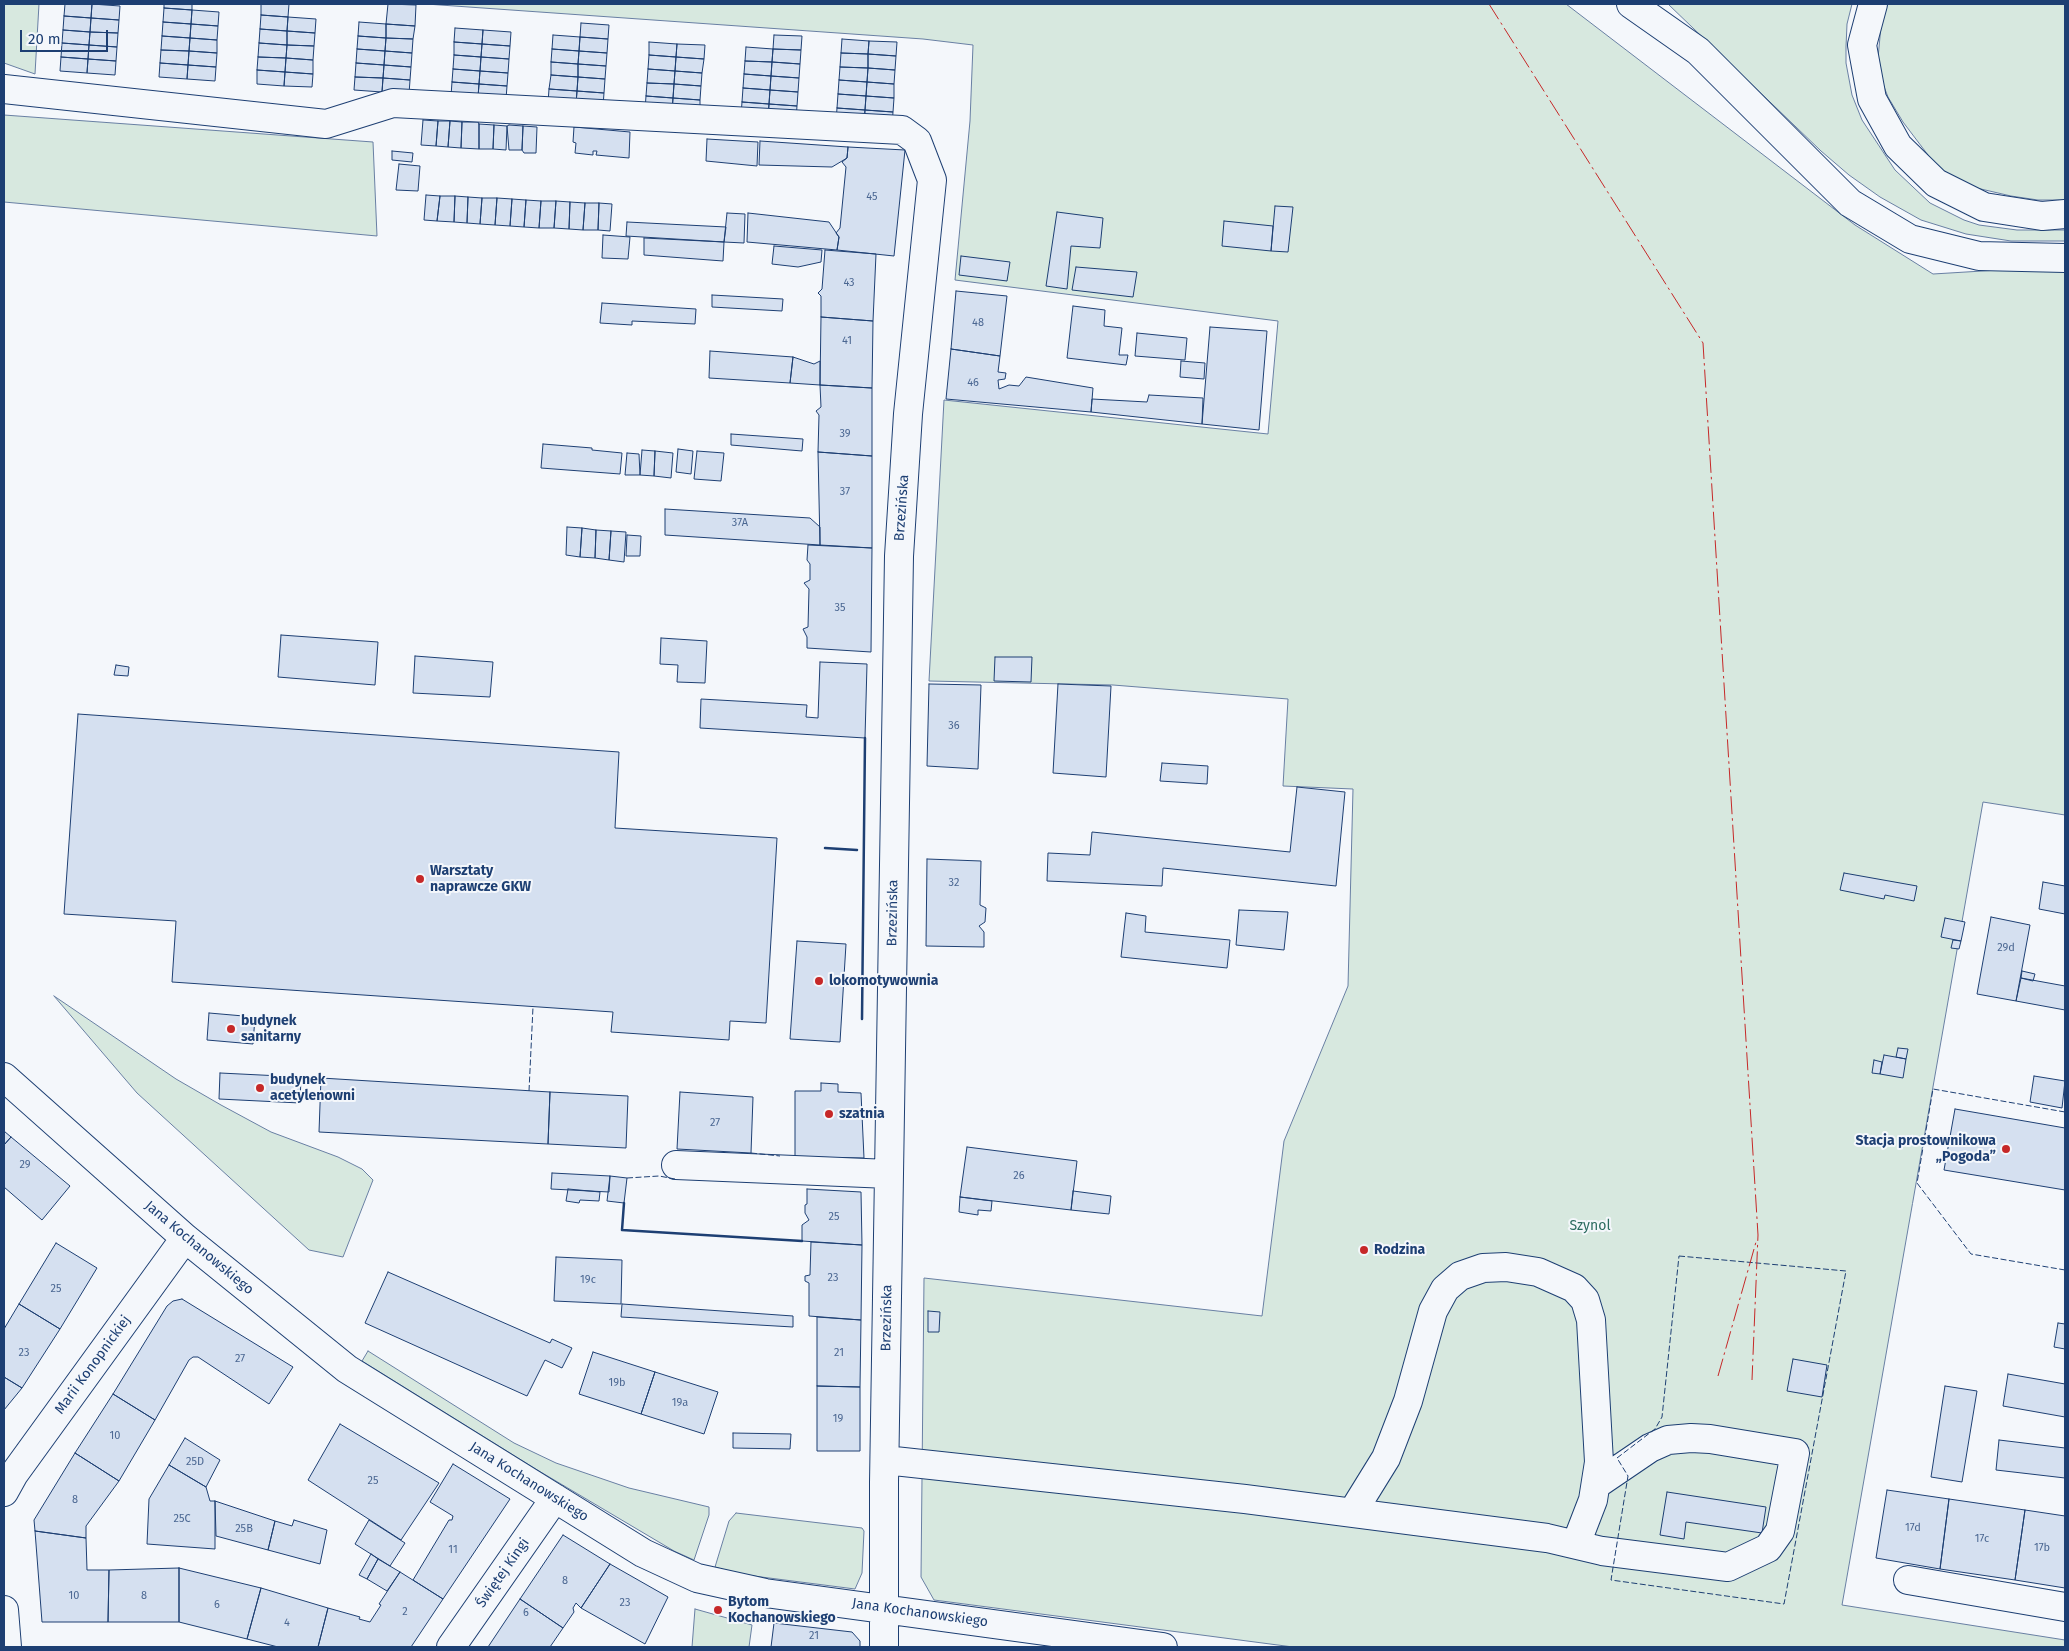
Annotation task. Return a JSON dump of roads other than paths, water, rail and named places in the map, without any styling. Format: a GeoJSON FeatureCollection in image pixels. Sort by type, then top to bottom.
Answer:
{"type":"FeatureCollection","features":[{"type":"Feature","properties":{"kind":"street"},"geometry":{"type":"LineString","coordinates":[[1631,4],[1698,51],[1850,203],[1910,239],[1979,256],[2065,258]]}},
{"type":"Feature","properties":{"kind":"street"},"geometry":{"type":"LineString","coordinates":[[1872,4],[1862,45],[1872,99],[1898,146],[1936,183],[1984,207],[2042,216],[2065,214]]}},
{"type":"Feature","properties":{"kind":"street","name":"Brzezińska"},"geometry":{"type":"LineString","coordinates":[[4,89],[326,124],[393,103],[902,130],[917,141],[932,180],[908,414],[899,556],[885,1460],[884,1647]]}},
{"type":"Feature","properties":{"kind":"street","name":"Jana Kochanowskiego"},"geometry":{"type":"LineString","coordinates":[[4,1077],[185,1238],[347,1369],[644,1552],[697,1578],[765,1593],[1163,1647]]}},
{"type":"Feature","properties":{"kind":"street"},"geometry":{"type":"LineString","coordinates":[[676,1165],[890,1174]]}},
{"type":"Feature","properties":{"kind":"street","name":"Marii Konopnickiej"},"geometry":{"type":"LineString","coordinates":[[4,1492],[14,1474],[185,1238]]}},
{"type":"Feature","properties":{"kind":"street"},"geometry":{"type":"LineString","coordinates":[[1352,1513],[1386,1458],[1408,1401],[1433,1311],[1445,1289],[1460,1276],[1483,1268],[1506,1267],[1538,1272],[1574,1288],[1584,1300],[1591,1320],[1599,1439],[1597,1484],[1576,1544]]}},
{"type":"Feature","properties":{"kind":"street"},"geometry":{"type":"LineString","coordinates":[[885,1460],[1235,1498],[1547,1538],[1602,1551],[1728,1568],[1768,1548],[1780,1531],[1795,1454],[1710,1439],[1668,1440],[1650,1448],[1597,1484]]}},
{"type":"Feature","properties":{"kind":"street","name":"Świętej Kingi"},"geometry":{"type":"LineString","coordinates":[[451,1647],[555,1498]]}},
{"type":"Feature","properties":{"kind":"street"},"geometry":{"type":"LineString","coordinates":[[1908,1580],[2065,1607]]}},
{"type":"Feature","properties":{"kind":"street"},"geometry":{"type":"LineString","coordinates":[[4,1610],[6,1647]]}},
{"type":"Feature","properties":{"kind":"place","name":"Warsztaty naprawcze GKW"},"geometry":{"type":"Point","coordinates":[420,879]}},
{"type":"Feature","properties":{"kind":"place","name":"lokomotywownia"},"geometry":{"type":"Point","coordinates":[819,981]}},
{"type":"Feature","properties":{"kind":"place","name":"budynek sanitarny"},"geometry":{"type":"Point","coordinates":[231,1029]}},
{"type":"Feature","properties":{"kind":"place","name":"budynek acetylenowni"},"geometry":{"type":"Point","coordinates":[260,1088]}},
{"type":"Feature","properties":{"kind":"place","name":"szatnia"},"geometry":{"type":"Point","coordinates":[829,1114]}},
{"type":"Feature","properties":{"kind":"place","name":"Stacja prostownikowa „Pogoda”"},"geometry":{"type":"Point","coordinates":[2006,1149]}},
{"type":"Feature","properties":{"kind":"place","name":"Rodzina"},"geometry":{"type":"Point","coordinates":[1364,1250]}},
{"type":"Feature","properties":{"kind":"place","name":"Bytom Kochanowskiego"},"geometry":{"type":"Point","coordinates":[718,1610]}},
{"type":"Feature","properties":{"kind":"park label","name":"Szynol"},"geometry":{"type":"Point","coordinates":[1590,1226]}}]}
